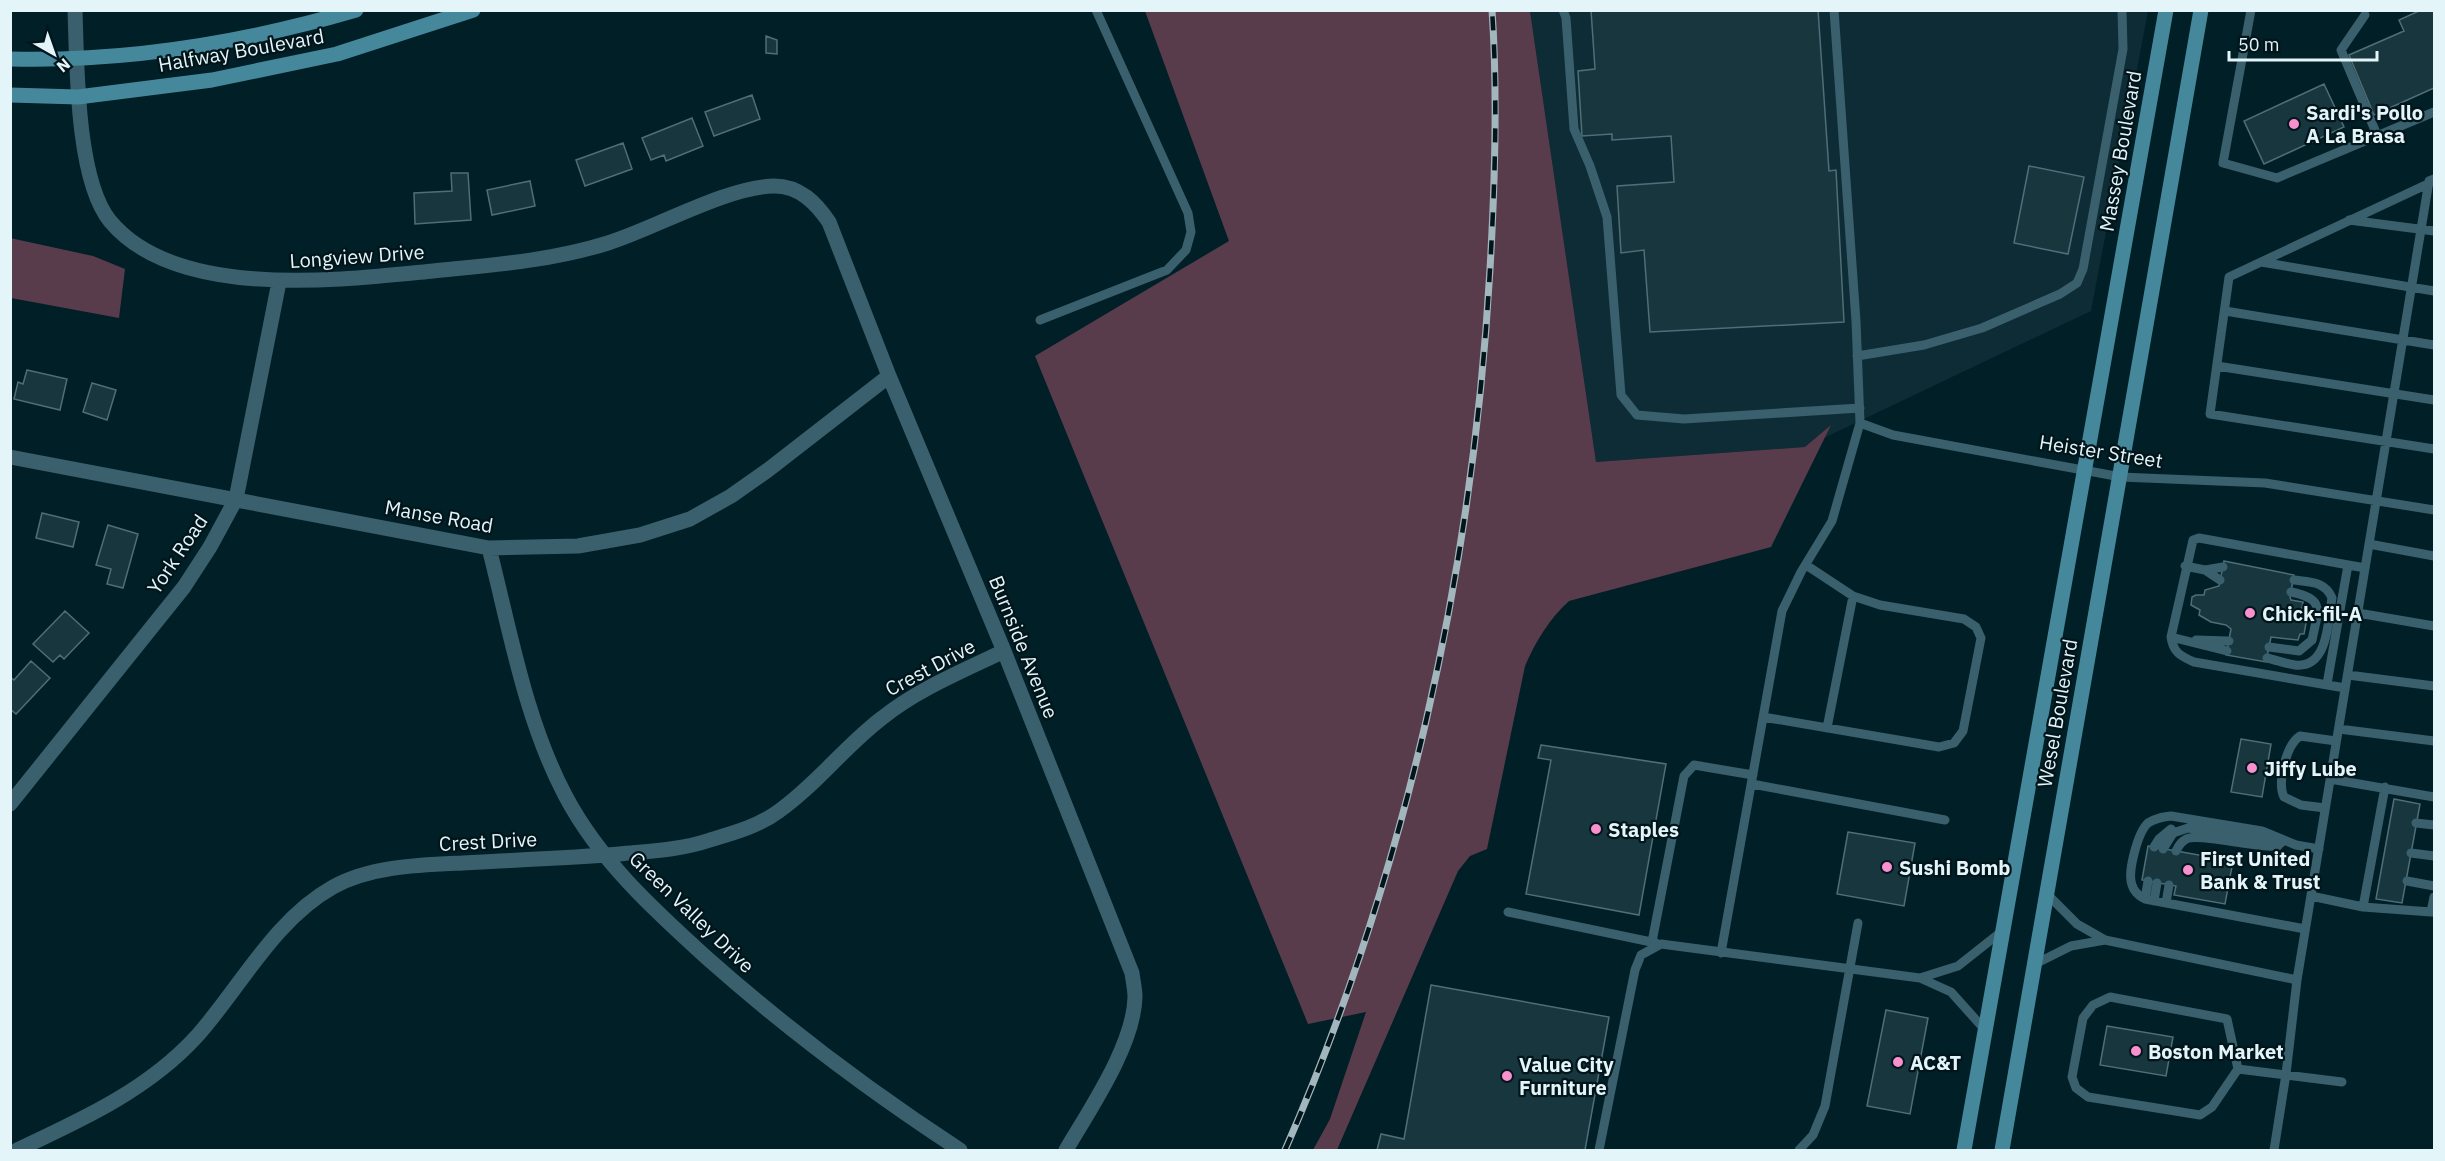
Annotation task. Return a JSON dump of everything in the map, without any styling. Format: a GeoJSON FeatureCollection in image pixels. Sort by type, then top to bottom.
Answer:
{"type":"FeatureCollection","features":[{"type":"Feature","properties":{"kind":"main road","name":"Halfway Boulevard"},"geometry":{"type":"LineString","coordinates":[[10,59],[76,61],[203,47],[356,10]]}},
{"type":"Feature","properties":{"kind":"main road","name":"Halfway Boulevard"},"geometry":{"type":"LineString","coordinates":[[10,96],[78,97],[212,80],[337,54],[473,10]]}},
{"type":"Feature","properties":{"kind":"main road","name":"Massey Boulevard"},"geometry":{"type":"LineString","coordinates":[[2115,300],[2166,10]]}},
{"type":"Feature","properties":{"kind":"main road","name":"Wesel Boulevard"},"geometry":{"type":"LineString","coordinates":[[2002,1150],[2201,10]]}},
{"type":"Feature","properties":{"kind":"main road","name":"Wesel Boulevard"},"geometry":{"type":"LineString","coordinates":[[1964,1150],[2115,300]]}},
{"type":"Feature","properties":{"kind":"street"},"geometry":{"type":"LineString","coordinates":[[75,10],[76,61]]}},
{"type":"Feature","properties":{"kind":"street","name":"Longview Drive"},"geometry":{"type":"LineString","coordinates":[[76,61],[78,97],[89,169],[98,200],[110,221],[137,246],[164,260],[207,271],[279,282],[356,279],[519,263],[570,254],[611,242],[741,192],[775,186]]}},
{"type":"Feature","properties":{"kind":"street","name":"Burnside Avenue"},"geometry":{"type":"LineString","coordinates":[[775,186],[796,190],[806,196],[816,203],[829,222],[889,376],[1122,942],[1132,973],[1135,997],[1130,1021],[1113,1068],[1066,1150]]}},
{"type":"Feature","properties":{"kind":"street","name":"York Road"},"geometry":{"type":"LineString","coordinates":[[10,804],[183,586],[210,547],[236,499],[279,282]]}},
{"type":"Feature","properties":{"kind":"street","name":"Manse Road"},"geometry":{"type":"LineString","coordinates":[[10,457],[489,548],[578,546],[640,536],[690,519],[731,496],[768,470],[889,376]]}},
{"type":"Feature","properties":{"kind":"street","name":"Green Valley Drive"},"geometry":{"type":"LineString","coordinates":[[489,548],[523,683],[543,742],[565,794],[603,855],[654,910],[745,991],[868,1088],[960,1150]]}},
{"type":"Feature","properties":{"kind":"street","name":"Crest Drive"},"geometry":{"type":"LineString","coordinates":[[17,1150],[129,1093],[166,1065],[196,1037],[292,921],[333,887],[366,875],[414,866],[663,850],[706,842],[746,829],[777,813],[809,787],[883,716],[917,694],[1004,651]]}},
{"type":"Feature","properties":{"kind":"lane"},"geometry":{"type":"LineString","coordinates":[[1040,320],[1167,270],[1186,250],[1191,232],[1188,213],[1096,10]]}},
{"type":"Feature","properties":{"kind":"lane"},"geometry":{"type":"LineString","coordinates":[[1563,10],[1566,18],[1574,129],[1607,217],[1621,395],[1637,415],[1684,419],[1860,408]]}},
{"type":"Feature","properties":{"kind":"lane"},"geometry":{"type":"LineString","coordinates":[[1721,952],[1782,611],[1832,521],[1860,423],[1834,10]]}},
{"type":"Feature","properties":{"kind":"lane"},"geometry":{"type":"LineString","coordinates":[[1857,356],[1924,345],[1982,328],[2060,294],[2077,283],[2083,269],[2123,49],[2122,10]]}},
{"type":"Feature","properties":{"kind":"lane"},"geometry":{"type":"LineString","coordinates":[[2251,10],[2223,164],[2277,178],[2434,112]]}},
{"type":"Feature","properties":{"kind":"lane"},"geometry":{"type":"LineString","coordinates":[[2375,10],[2364,13],[2342,50],[2377,135]]}},
{"type":"Feature","properties":{"kind":"lane"},"geometry":{"type":"LineString","coordinates":[[2433,181],[2229,277],[2210,414],[2434,449]]}},
{"type":"Feature","properties":{"kind":"lane"},"geometry":{"type":"LineString","coordinates":[[2274,1150],[2297,980],[2375,500],[2422,229],[2433,181]]}},
{"type":"Feature","properties":{"kind":"lane"},"geometry":{"type":"LineString","coordinates":[[2349,220],[2434,231]]}},
{"type":"Feature","properties":{"kind":"lane"},"geometry":{"type":"LineString","coordinates":[[2261,262],[2434,291]]}},
{"type":"Feature","properties":{"kind":"lane"},"geometry":{"type":"LineString","coordinates":[[2225,311],[2434,345]]}},
{"type":"Feature","properties":{"kind":"lane"},"geometry":{"type":"LineString","coordinates":[[2217,366],[2434,400]]}},
{"type":"Feature","properties":{"kind":"lane","name":"Heister Street"},"geometry":{"type":"LineString","coordinates":[[1860,423],[1893,435],[2121,477],[2265,483],[2434,510]]}},
{"type":"Feature","properties":{"kind":"lane"},"geometry":{"type":"LineString","coordinates":[[2345,688],[2194,662],[2181,657],[2173,648],[2171,636],[2189,546],[2193,540],[2199,538],[2365,568]]}},
{"type":"Feature","properties":{"kind":"lane"},"geometry":{"type":"LineString","coordinates":[[2369,544],[2434,556]]}},
{"type":"Feature","properties":{"kind":"lane"},"geometry":{"type":"LineString","coordinates":[[1763,717],[1939,747],[1954,743],[1963,731],[1981,638],[1976,627],[1964,619],[1880,605],[1854,596],[1806,565]]}},
{"type":"Feature","properties":{"kind":"lane"},"geometry":{"type":"LineString","coordinates":[[2327,684],[2348,565]]}},
{"type":"Feature","properties":{"kind":"lane"},"geometry":{"type":"LineString","coordinates":[[2185,566],[2205,570],[2223,567]]}},
{"type":"Feature","properties":{"kind":"lane"},"geometry":{"type":"LineString","coordinates":[[2205,570],[2220,580]]}},
{"type":"Feature","properties":{"kind":"lane"},"geometry":{"type":"LineString","coordinates":[[2267,658],[2297,665],[2318,655],[2324,647],[2332,597],[2329,590],[2320,584],[2294,580]]}},
{"type":"Feature","properties":{"kind":"lane"},"geometry":{"type":"LineString","coordinates":[[2269,647],[2299,651],[2312,640],[2318,610],[2316,601],[2310,596],[2291,592]]}},
{"type":"Feature","properties":{"kind":"lane"},"geometry":{"type":"LineString","coordinates":[[1827,728],[1854,596]]}},
{"type":"Feature","properties":{"kind":"lane"},"geometry":{"type":"LineString","coordinates":[[2358,613],[2434,626]]}},
{"type":"Feature","properties":{"kind":"lane"},"geometry":{"type":"LineString","coordinates":[[2171,636],[2227,651]]}},
{"type":"Feature","properties":{"kind":"lane"},"geometry":{"type":"LineString","coordinates":[[2190,640],[2229,641]]}},
{"type":"Feature","properties":{"kind":"lane"},"geometry":{"type":"LineString","coordinates":[[2348,675],[2434,686]]}},
{"type":"Feature","properties":{"kind":"lane"},"geometry":{"type":"LineString","coordinates":[[2338,729],[2434,741]]}},
{"type":"Feature","properties":{"kind":"lane"},"geometry":{"type":"LineString","coordinates":[[2325,808],[2287,801],[2282,791],[2285,761],[2291,744],[2300,736],[2336,741]]}},
{"type":"Feature","properties":{"kind":"lane"},"geometry":{"type":"LineString","coordinates":[[1599,1150],[1635,970],[1641,955],[1656,943],[1684,776],[1694,765],[1945,820]]}},
{"type":"Feature","properties":{"kind":"lane"},"geometry":{"type":"LineString","coordinates":[[2330,780],[2368,787],[2385,787],[2434,797]]}},
{"type":"Feature","properties":{"kind":"lane"},"geometry":{"type":"LineString","coordinates":[[2363,907],[2385,787]]}},
{"type":"Feature","properties":{"kind":"lane"},"geometry":{"type":"LineString","coordinates":[[2296,845],[2262,831],[2170,816],[2160,817],[2144,827],[2136,846],[2131,879],[2136,892],[2150,900],[2305,929]]}},
{"type":"Feature","properties":{"kind":"lane"},"geometry":{"type":"LineString","coordinates":[[2379,818],[2390,819]]}},
{"type":"Feature","properties":{"kind":"lane"},"geometry":{"type":"LineString","coordinates":[[2416,823],[2434,825]]}},
{"type":"Feature","properties":{"kind":"lane"},"geometry":{"type":"LineString","coordinates":[[2159,848],[2173,833],[2188,828],[2319,849]]}},
{"type":"Feature","properties":{"kind":"lane"},"geometry":{"type":"LineString","coordinates":[[2176,851],[2184,840],[2196,837],[2258,847],[2296,845]]}},
{"type":"Feature","properties":{"kind":"lane"},"geometry":{"type":"LineString","coordinates":[[2374,847],[2385,849]]}},
{"type":"Feature","properties":{"kind":"lane"},"geometry":{"type":"LineString","coordinates":[[2411,853],[2434,856]]}},
{"type":"Feature","properties":{"kind":"lane"},"geometry":{"type":"LineString","coordinates":[[2369,876],[2380,878]]}},
{"type":"Feature","properties":{"kind":"lane"},"geometry":{"type":"LineString","coordinates":[[2406,881],[2434,886]]}},
{"type":"Feature","properties":{"kind":"lane"},"geometry":{"type":"LineString","coordinates":[[2150,900],[2153,882]]}},
{"type":"Feature","properties":{"kind":"lane"},"geometry":{"type":"LineString","coordinates":[[2166,903],[2169,885]]}},
{"type":"Feature","properties":{"kind":"lane"},"geometry":{"type":"LineString","coordinates":[[2046,893],[2077,924],[2105,940],[2297,980]]}},
{"type":"Feature","properties":{"kind":"lane"},"geometry":{"type":"LineString","coordinates":[[2311,896],[2363,907],[2433,913],[2434,897]]}},
{"type":"Feature","properties":{"kind":"lane"},"geometry":{"type":"LineString","coordinates":[[1508,912],[1656,943],[1851,967],[1920,978],[1951,992],[1986,1031]]}},
{"type":"Feature","properties":{"kind":"lane"},"geometry":{"type":"LineString","coordinates":[[1799,1150],[1813,1135],[1824,1106],[1858,923]]}},
{"type":"Feature","properties":{"kind":"lane"},"geometry":{"type":"LineString","coordinates":[[1920,978],[1958,966],[2001,932]]}},
{"type":"Feature","properties":{"kind":"lane"},"geometry":{"type":"LineString","coordinates":[[2035,964],[2071,946],[2105,940]]}},
{"type":"Feature","properties":{"kind":"lane"},"geometry":{"type":"LineString","coordinates":[[2110,997],[2227,1019],[2238,1069],[2212,1107],[2200,1115],[2088,1097],[2076,1088],[2072,1077],[2083,1018],[2094,1005],[2110,997]]}},
{"type":"Feature","properties":{"kind":"lane"},"geometry":{"type":"LineString","coordinates":[[2238,1069],[2342,1082]]}},
{"type":"Feature","properties":{"kind":"shaded area"},"geometry":{"type":"Polygon","coordinates":[[[1145,11],[1530,11],[1596,462],[1805,447],[1831,425],[1771,547],[1569,601],[1544,631],[1525,666],[1487,849],[1470,856],[1458,871],[1337,1150],[1313,1150],[1330,1119],[1366,1012],[1308,1024],[1035,356],[1229,241],[1145,11]]]}},
{"type":"Feature","properties":{"kind":"shaded area"},"geometry":{"type":"Polygon","coordinates":[[[1530,11],[2148,11],[2091,311],[1805,447],[1596,462],[1530,11]]]}},
{"type":"Feature","properties":{"kind":"shaded area"},"geometry":{"type":"Polygon","coordinates":[[[10,238],[93,256],[125,269],[119,318],[11,298],[10,238]]]}},
{"type":"Feature","properties":{"kind":"building"},"geometry":{"type":"Polygon","coordinates":[[[1591,10],[1818,10],[1829,171],[1836,170],[1844,322],[1650,332],[1644,250],[1621,253],[1617,186],[1674,182],[1671,136],[1612,140],[1612,134],[1582,136],[1578,71],[1595,69],[1591,10]]]}},
{"type":"Feature","properties":{"kind":"building"},"geometry":{"type":"Polygon","coordinates":[[[2421,10],[2434,10],[2434,88],[2374,115],[2349,55],[2404,31],[2399,20],[2421,10]]]}},
{"type":"Feature","properties":{"kind":"building"},"geometry":{"type":"Polygon","coordinates":[[[766,36],[777,40],[777,54],[766,53],[766,36]]]}},
{"type":"Feature","properties":{"kind":"building","name":"Sardi's Pollo A La Brasa"},"geometry":{"type":"Polygon","coordinates":[[[2324,84],[2344,127],[2264,164],[2244,121],[2324,84]]]}},
{"type":"Feature","properties":{"kind":"building"},"geometry":{"type":"Polygon","coordinates":[[[752,95],[760,119],[714,136],[705,112],[752,95]]]}},
{"type":"Feature","properties":{"kind":"building"},"geometry":{"type":"Polygon","coordinates":[[[692,118],[703,146],[666,161],[664,155],[651,160],[642,138],[692,118]]]}},
{"type":"Feature","properties":{"kind":"building"},"geometry":{"type":"Polygon","coordinates":[[[623,143],[632,169],[585,186],[576,160],[623,143]]]}},
{"type":"Feature","properties":{"kind":"building"},"geometry":{"type":"Polygon","coordinates":[[[2029,166],[2084,177],[2068,254],[2014,243],[2029,166]]]}},
{"type":"Feature","properties":{"kind":"building"},"geometry":{"type":"Polygon","coordinates":[[[451,173],[468,173],[471,220],[415,224],[414,193],[452,191],[451,173]]]}},
{"type":"Feature","properties":{"kind":"building"},"geometry":{"type":"Polygon","coordinates":[[[530,181],[535,206],[492,215],[487,190],[530,181]]]}},
{"type":"Feature","properties":{"kind":"building"},"geometry":{"type":"Polygon","coordinates":[[[27,370],[67,379],[60,410],[14,399],[18,382],[23,384],[27,370]]]}},
{"type":"Feature","properties":{"kind":"building"},"geometry":{"type":"Polygon","coordinates":[[[92,383],[116,390],[107,420],[83,412],[92,383]]]}},
{"type":"Feature","properties":{"kind":"building"},"geometry":{"type":"Polygon","coordinates":[[[42,513],[79,522],[73,547],[36,538],[42,513]]]}},
{"type":"Feature","properties":{"kind":"building"},"geometry":{"type":"Polygon","coordinates":[[[108,525],[138,534],[123,588],[107,584],[111,569],[96,565],[108,525]]]}},
{"type":"Feature","properties":{"kind":"building","name":"Chick-fil-A"},"geometry":{"type":"Polygon","coordinates":[[[2224,561],[2294,575],[2290,597],[2291,600],[2303,602],[2300,617],[2307,618],[2304,634],[2300,634],[2298,640],[2271,637],[2266,662],[2226,655],[2231,629],[2199,615],[2200,610],[2191,605],[2192,597],[2204,595],[2205,590],[2219,586],[2224,561]]]}},
{"type":"Feature","properties":{"kind":"building"},"geometry":{"type":"Polygon","coordinates":[[[65,611],[89,633],[64,659],[60,655],[53,662],[33,644],[65,611]]]}},
{"type":"Feature","properties":{"kind":"building"},"geometry":{"type":"Polygon","coordinates":[[[31,661],[50,678],[16,714],[10,709],[10,677],[14,680],[31,661]]]}},
{"type":"Feature","properties":{"kind":"building","name":"Jiffy Lube"},"geometry":{"type":"Polygon","coordinates":[[[2241,739],[2271,744],[2262,797],[2231,792],[2241,739]]]}},
{"type":"Feature","properties":{"kind":"building","name":"Staples"},"geometry":{"type":"Polygon","coordinates":[[[1541,745],[1666,764],[1639,915],[1526,894],[1551,760],[1538,758],[1541,745]]]}},
{"type":"Feature","properties":{"kind":"building"},"geometry":{"type":"Polygon","coordinates":[[[2394,799],[2420,804],[2402,903],[2376,899],[2394,799]]]}},
{"type":"Feature","properties":{"kind":"building"},"geometry":{"type":"Polygon","coordinates":[[[1848,832],[1915,843],[1904,906],[1837,894],[1848,832]]]}},
{"type":"Feature","properties":{"kind":"building","name":"First United Bank & Trust"},"geometry":{"type":"Polygon","coordinates":[[[2148,846],[2233,861],[2225,904],[2174,895],[2176,886],[2142,880],[2148,846]]]}},
{"type":"Feature","properties":{"kind":"building","name":"Value City Furniture"},"geometry":{"type":"Polygon","coordinates":[[[1431,985],[1609,1017],[1585,1150],[1377,1150],[1381,1134],[1404,1139],[1431,985]]]}},
{"type":"Feature","properties":{"kind":"building","name":"AC&T"},"geometry":{"type":"Polygon","coordinates":[[[1886,1010],[1928,1018],[1910,1114],[1867,1106],[1886,1010]]]}},
{"type":"Feature","properties":{"kind":"building","name":"Boston Market"},"geometry":{"type":"Polygon","coordinates":[[[2107,1026],[2173,1037],[2166,1076],[2100,1065],[2107,1026]]]}},
{"type":"Feature","properties":{"kind":"railway"},"geometry":{"type":"LineString","coordinates":[[1285,1150],[1328,1045],[1366,938],[1399,829],[1450,607],[1468,495],[1481,382],[1490,269],[1495,140],[1492,10]]}},
{"type":"Feature","properties":{"kind":"place","name":"Sardi's Pollo A La Brasa"},"geometry":{"type":"Point","coordinates":[2294,124]}},
{"type":"Feature","properties":{"kind":"place","name":"Chick-fil-A"},"geometry":{"type":"Point","coordinates":[2250,613]}},
{"type":"Feature","properties":{"kind":"place","name":"Jiffy Lube"},"geometry":{"type":"Point","coordinates":[2252,768]}},
{"type":"Feature","properties":{"kind":"place","name":"Staples"},"geometry":{"type":"Point","coordinates":[1596,829]}},
{"type":"Feature","properties":{"kind":"place","name":"Sushi Bomb"},"geometry":{"type":"Point","coordinates":[1887,867]}},
{"type":"Feature","properties":{"kind":"place","name":"First United Bank & Trust"},"geometry":{"type":"Point","coordinates":[2188,870]}},
{"type":"Feature","properties":{"kind":"place","name":"Boston Market"},"geometry":{"type":"Point","coordinates":[2136,1051]}},
{"type":"Feature","properties":{"kind":"place","name":"AC&T"},"geometry":{"type":"Point","coordinates":[1898,1062]}},
{"type":"Feature","properties":{"kind":"place","name":"Value City Furniture"},"geometry":{"type":"Point","coordinates":[1507,1076]}}]}
